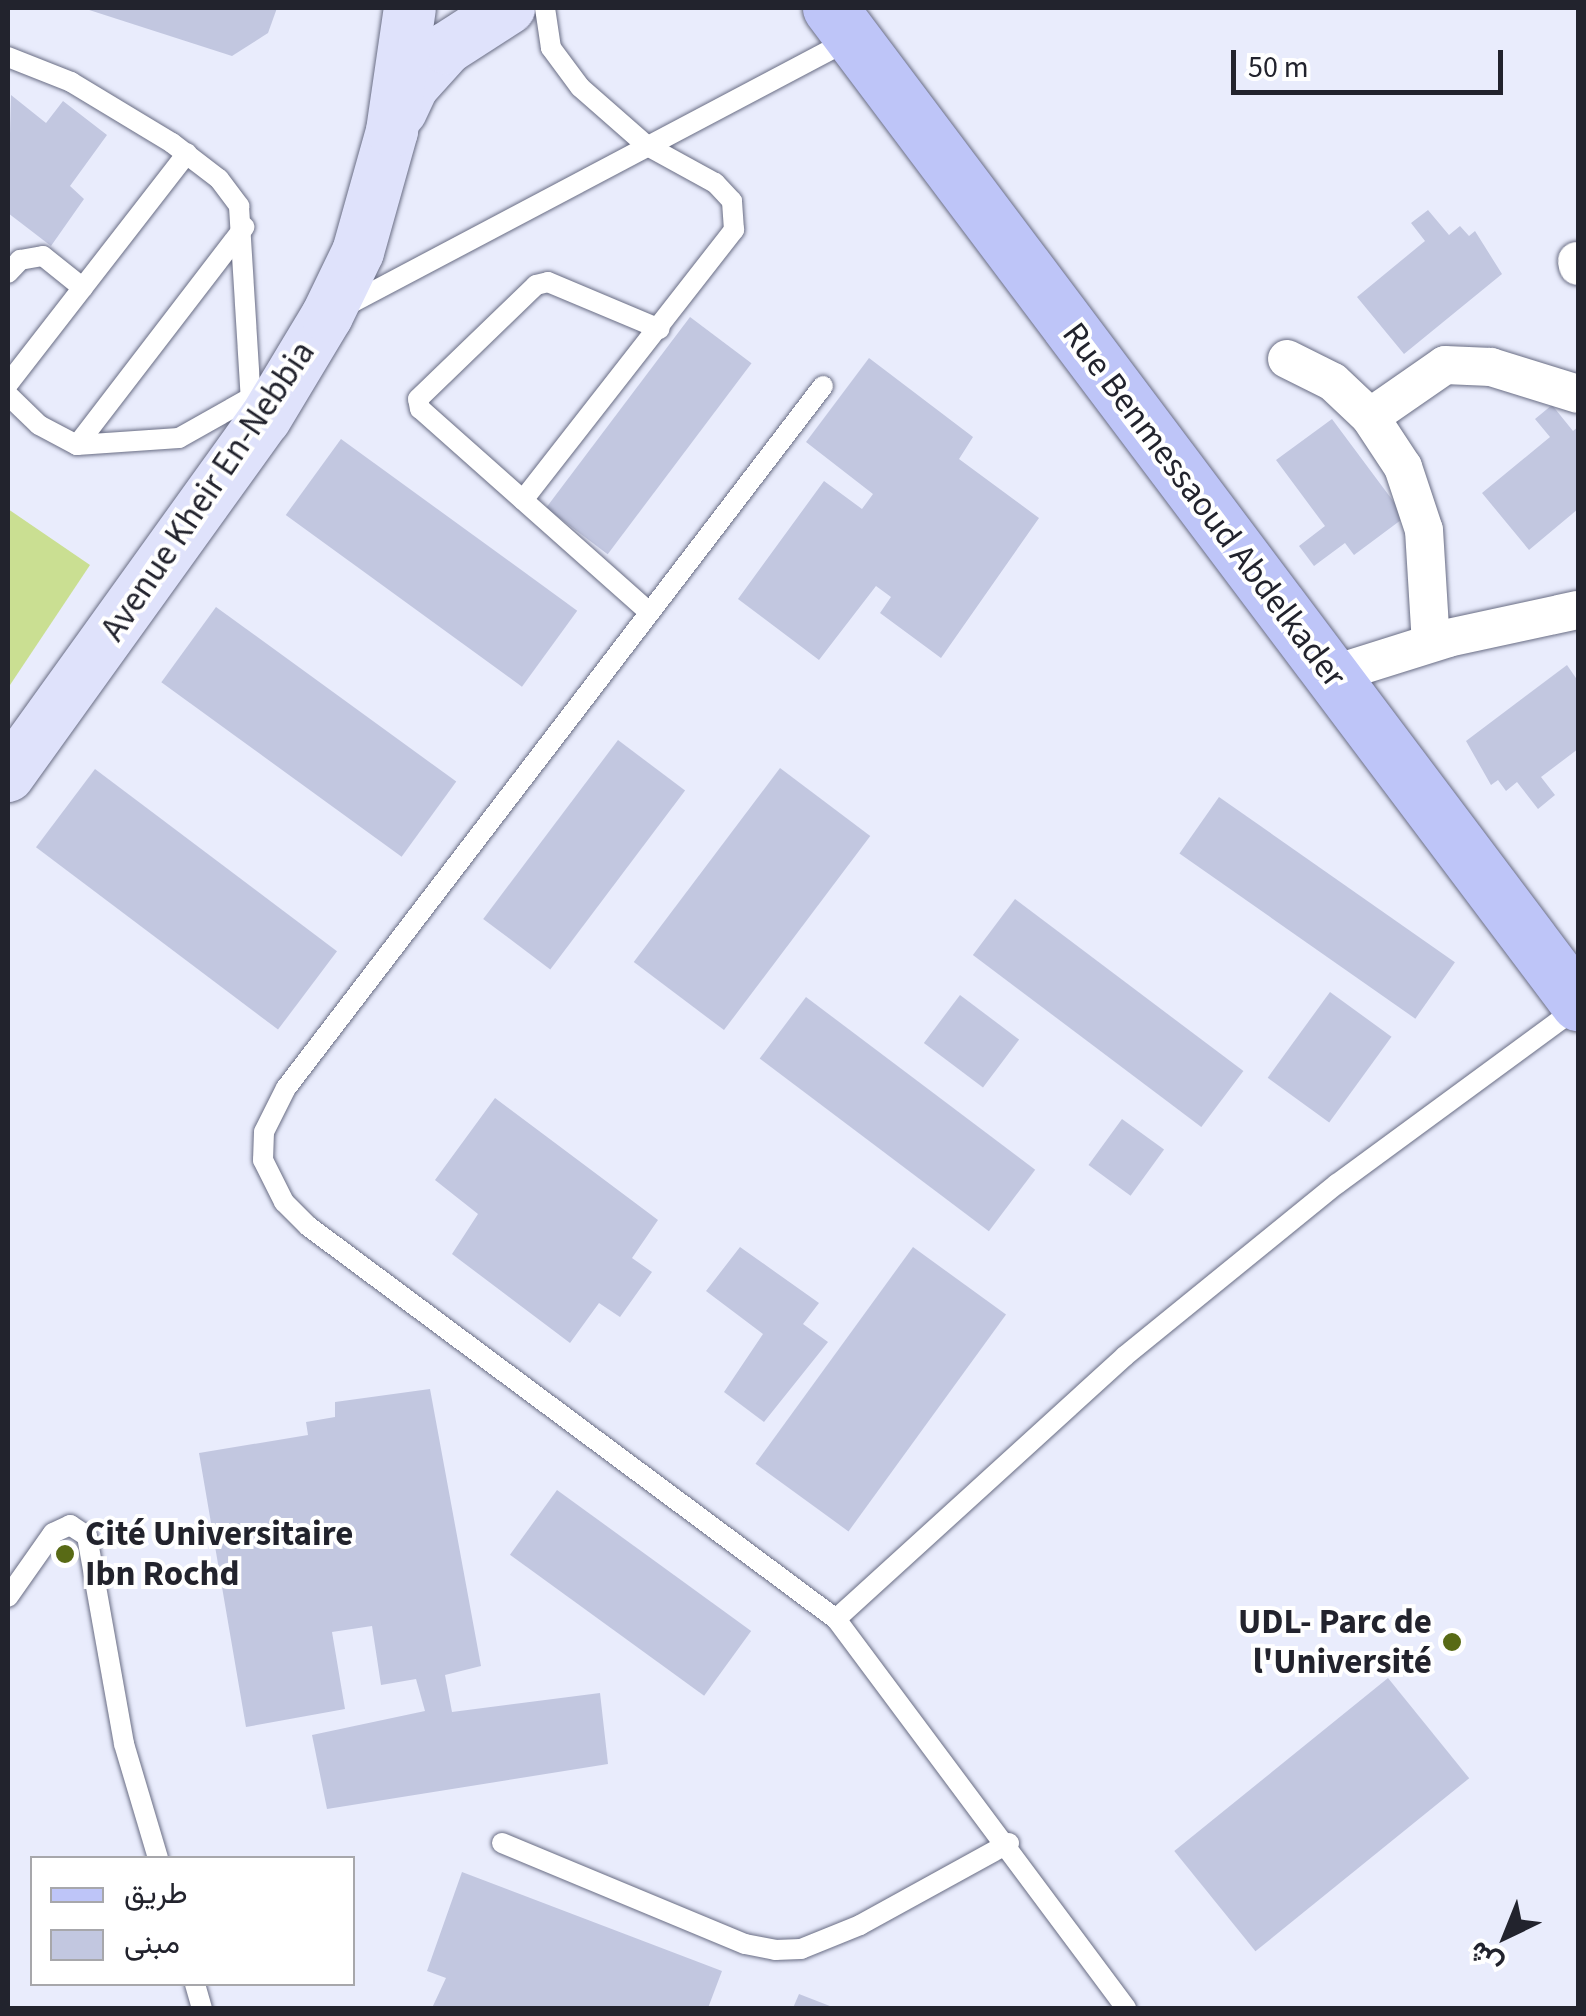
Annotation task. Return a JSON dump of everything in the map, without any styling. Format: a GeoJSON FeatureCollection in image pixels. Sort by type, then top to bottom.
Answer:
{"type":"FeatureCollection","features":[{"type":"Feature","properties":{"kind":"main road"},"geometry":{"type":"LineString","coordinates":[[392,130],[410,8]]}},
{"type":"Feature","properties":{"kind":"main road"},"geometry":{"type":"LineString","coordinates":[[392,130],[412,86],[447,48],[509,8]]}},
{"type":"Feature","properties":{"kind":"main road","name":"Rue Benmessaoud Abdelkader"},"geometry":{"type":"LineString","coordinates":[[842,22],[1578,1004]]}},
{"type":"Feature","properties":{"kind":"main road","name":"Avenue Kheir En-Nebbia"},"geometry":{"type":"LineString","coordinates":[[8,776],[252,416],[327,316],[358,252],[392,130]]}},
{"type":"Feature","properties":{"kind":"street"},"geometry":{"type":"LineString","coordinates":[[1288,359],[1333,382],[1370,416],[1403,467],[1424,530],[1431,643]]}},
{"type":"Feature","properties":{"kind":"street"},"geometry":{"type":"LineString","coordinates":[[1370,416],[1446,365],[1492,366],[1578,394]]}},
{"type":"Feature","properties":{"kind":"street"},"geometry":{"type":"LineString","coordinates":[[1331,675],[1431,643],[1578,610]]}},
{"type":"Feature","properties":{"kind":"lane"},"geometry":{"type":"LineString","coordinates":[[523,500],[719,257],[734,230],[732,201],[716,183],[646,145],[580,87],[552,48],[546,8]]}},
{"type":"Feature","properties":{"kind":"lane"},"geometry":{"type":"LineString","coordinates":[[327,316],[646,145],[842,22]]}},
{"type":"Feature","properties":{"kind":"lane"},"geometry":{"type":"LineString","coordinates":[[8,57],[71,82],[186,153],[219,179],[239,206],[244,228],[252,416],[179,438],[77,445],[39,425],[8,395]]}},
{"type":"Feature","properties":{"kind":"lane"},"geometry":{"type":"LineString","coordinates":[[8,384],[186,153]]}},
{"type":"Feature","properties":{"kind":"lane"},"geometry":{"type":"LineString","coordinates":[[77,445],[244,228]]}},
{"type":"Feature","properties":{"kind":"lane"},"geometry":{"type":"LineString","coordinates":[[8,273],[31,255],[43,256],[83,288]]}},
{"type":"Feature","properties":{"kind":"lane"},"geometry":{"type":"LineString","coordinates":[[649,612],[420,409],[422,390],[536,285],[548,282],[660,329]]}},
{"type":"Feature","properties":{"kind":"lane"},"geometry":{"type":"LineString","coordinates":[[823,386],[286,1088],[264,1132],[263,1160],[284,1202],[308,1226],[836,1619],[1008,1844],[1126,2008]]}},
{"type":"Feature","properties":{"kind":"lane"},"geometry":{"type":"LineString","coordinates":[[836,1619],[1125,1356],[1337,1184],[1578,1004]]}},
{"type":"Feature","properties":{"kind":"lane"},"geometry":{"type":"LineString","coordinates":[[8,1597],[53,1532],[70,1525],[87,1536],[124,1744],[157,1856]]}},
{"type":"Feature","properties":{"kind":"lane"},"geometry":{"type":"LineString","coordinates":[[502,1843],[745,1944],[776,1950],[801,1949],[860,1925],[1008,1844]]}},
{"type":"Feature","properties":{"kind":"green space"},"geometry":{"type":"Polygon","coordinates":[[[8,509],[90,565],[8,688],[8,509]]]}},
{"type":"Feature","properties":{"kind":"building"},"geometry":{"type":"Polygon","coordinates":[[[83,8],[277,8],[268,33],[232,56],[83,8]]]}},
{"type":"Feature","properties":{"kind":"building"},"geometry":{"type":"Polygon","coordinates":[[[11,95],[46,123],[63,101],[107,135],[70,186],[84,199],[51,246],[8,213],[11,95]]]}},
{"type":"Feature","properties":{"kind":"building"},"geometry":{"type":"Polygon","coordinates":[[[1428,210],[1449,235],[1460,226],[1469,236],[1475,231],[1502,274],[1404,354],[1357,297],[1425,241],[1411,223],[1428,210]]]}},
{"type":"Feature","properties":{"kind":"building"},"geometry":{"type":"Polygon","coordinates":[[[690,317],[751,363],[608,554],[546,508],[690,317]]]}},
{"type":"Feature","properties":{"kind":"building"},"geometry":{"type":"Polygon","coordinates":[[[869,358],[973,437],[959,459],[1039,518],[941,658],[880,613],[891,597],[876,586],[819,660],[738,599],[824,481],[862,509],[873,494],[806,442],[869,358]]]}},
{"type":"Feature","properties":{"kind":"building"},"geometry":{"type":"Polygon","coordinates":[[[1552,405],[1573,431],[1578,427],[1578,509],[1529,550],[1482,493],[1550,437],[1535,419],[1552,405]]]}},
{"type":"Feature","properties":{"kind":"building"},"geometry":{"type":"Polygon","coordinates":[[[1332,419],[1405,517],[1354,555],[1345,543],[1314,566],[1299,546],[1325,526],[1276,460],[1332,419]]]}},
{"type":"Feature","properties":{"kind":"building"},"geometry":{"type":"Polygon","coordinates":[[[341,439],[577,611],[522,687],[286,515],[341,439]]]}},
{"type":"Feature","properties":{"kind":"building"},"geometry":{"type":"Polygon","coordinates":[[[216,607],[456,782],[402,857],[161,682],[216,607]]]}},
{"type":"Feature","properties":{"kind":"building"},"geometry":{"type":"Polygon","coordinates":[[[1567,665],[1578,681],[1578,749],[1541,777],[1555,795],[1538,809],[1517,782],[1506,791],[1498,780],[1491,785],[1466,741],[1567,665]]]}},
{"type":"Feature","properties":{"kind":"building"},"geometry":{"type":"Polygon","coordinates":[[[618,740],[685,791],[550,969],[483,919],[618,740]]]}},
{"type":"Feature","properties":{"kind":"building"},"geometry":{"type":"Polygon","coordinates":[[[780,768],[870,836],[724,1030],[634,962],[780,768]]]}},
{"type":"Feature","properties":{"kind":"building"},"geometry":{"type":"Polygon","coordinates":[[[95,769],[337,951],[278,1030],[36,847],[95,769]]]}},
{"type":"Feature","properties":{"kind":"building"},"geometry":{"type":"Polygon","coordinates":[[[1219,797],[1455,962],[1415,1019],[1179,854],[1219,797]]]}},
{"type":"Feature","properties":{"kind":"building"},"geometry":{"type":"Polygon","coordinates":[[[1015,899],[1243,1071],[1201,1127],[973,955],[1015,899]]]}},
{"type":"Feature","properties":{"kind":"building"},"geometry":{"type":"Polygon","coordinates":[[[1330,992],[1391,1037],[1329,1122],[1268,1078],[1330,992]]]}},
{"type":"Feature","properties":{"kind":"building"},"geometry":{"type":"Polygon","coordinates":[[[960,995],[1019,1040],[983,1087],[924,1043],[960,995]]]}},
{"type":"Feature","properties":{"kind":"building"},"geometry":{"type":"Polygon","coordinates":[[[806,997],[1035,1170],[989,1231],[760,1058],[806,997]]]}},
{"type":"Feature","properties":{"kind":"building"},"geometry":{"type":"Polygon","coordinates":[[[495,1098],[658,1220],[632,1258],[652,1272],[620,1317],[599,1303],[570,1343],[452,1254],[478,1214],[435,1180],[495,1098]]]}},
{"type":"Feature","properties":{"kind":"building"},"geometry":{"type":"Polygon","coordinates":[[[1122,1119],[1164,1150],[1131,1196],[1088,1165],[1122,1119]]]}},
{"type":"Feature","properties":{"kind":"building"},"geometry":{"type":"Polygon","coordinates":[[[740,1247],[819,1303],[803,1324],[828,1342],[764,1422],[724,1392],[763,1334],[706,1291],[740,1247]]]}},
{"type":"Feature","properties":{"kind":"building"},"geometry":{"type":"Polygon","coordinates":[[[913,1247],[1006,1315],[849,1531],[755,1464],[913,1247]]]}},
{"type":"Feature","properties":{"kind":"building"},"geometry":{"type":"Polygon","coordinates":[[[430,1389],[481,1666],[445,1675],[452,1712],[600,1693],[608,1764],[327,1809],[312,1735],[425,1711],[416,1679],[381,1685],[372,1626],[332,1632],[345,1709],[246,1727],[199,1453],[308,1435],[306,1422],[335,1417],[335,1402],[430,1389]]]}},
{"type":"Feature","properties":{"kind":"building"},"geometry":{"type":"Polygon","coordinates":[[[557,1490],[751,1631],[704,1696],[510,1555],[557,1490]]]}},
{"type":"Feature","properties":{"kind":"building"},"geometry":{"type":"Polygon","coordinates":[[[1388,1678],[1469,1778],[1255,1951],[1174,1851],[1388,1678]]]}},
{"type":"Feature","properties":{"kind":"building"},"geometry":{"type":"Polygon","coordinates":[[[462,1872],[722,1971],[708,2008],[432,2008],[446,1978],[427,1971],[462,1872]]]}},
{"type":"Feature","properties":{"kind":"building"},"geometry":{"type":"Polygon","coordinates":[[[799,1994],[835,2008],[793,2008],[799,1994]]]}},
{"type":"Feature","properties":{"kind":"place","name":"Cité Universitaire Ibn Rochd"},"geometry":{"type":"Point","coordinates":[65,1554]}},
{"type":"Feature","properties":{"kind":"place","name":"UDL- Parc de l'Université"},"geometry":{"type":"Point","coordinates":[1452,1642]}}]}
